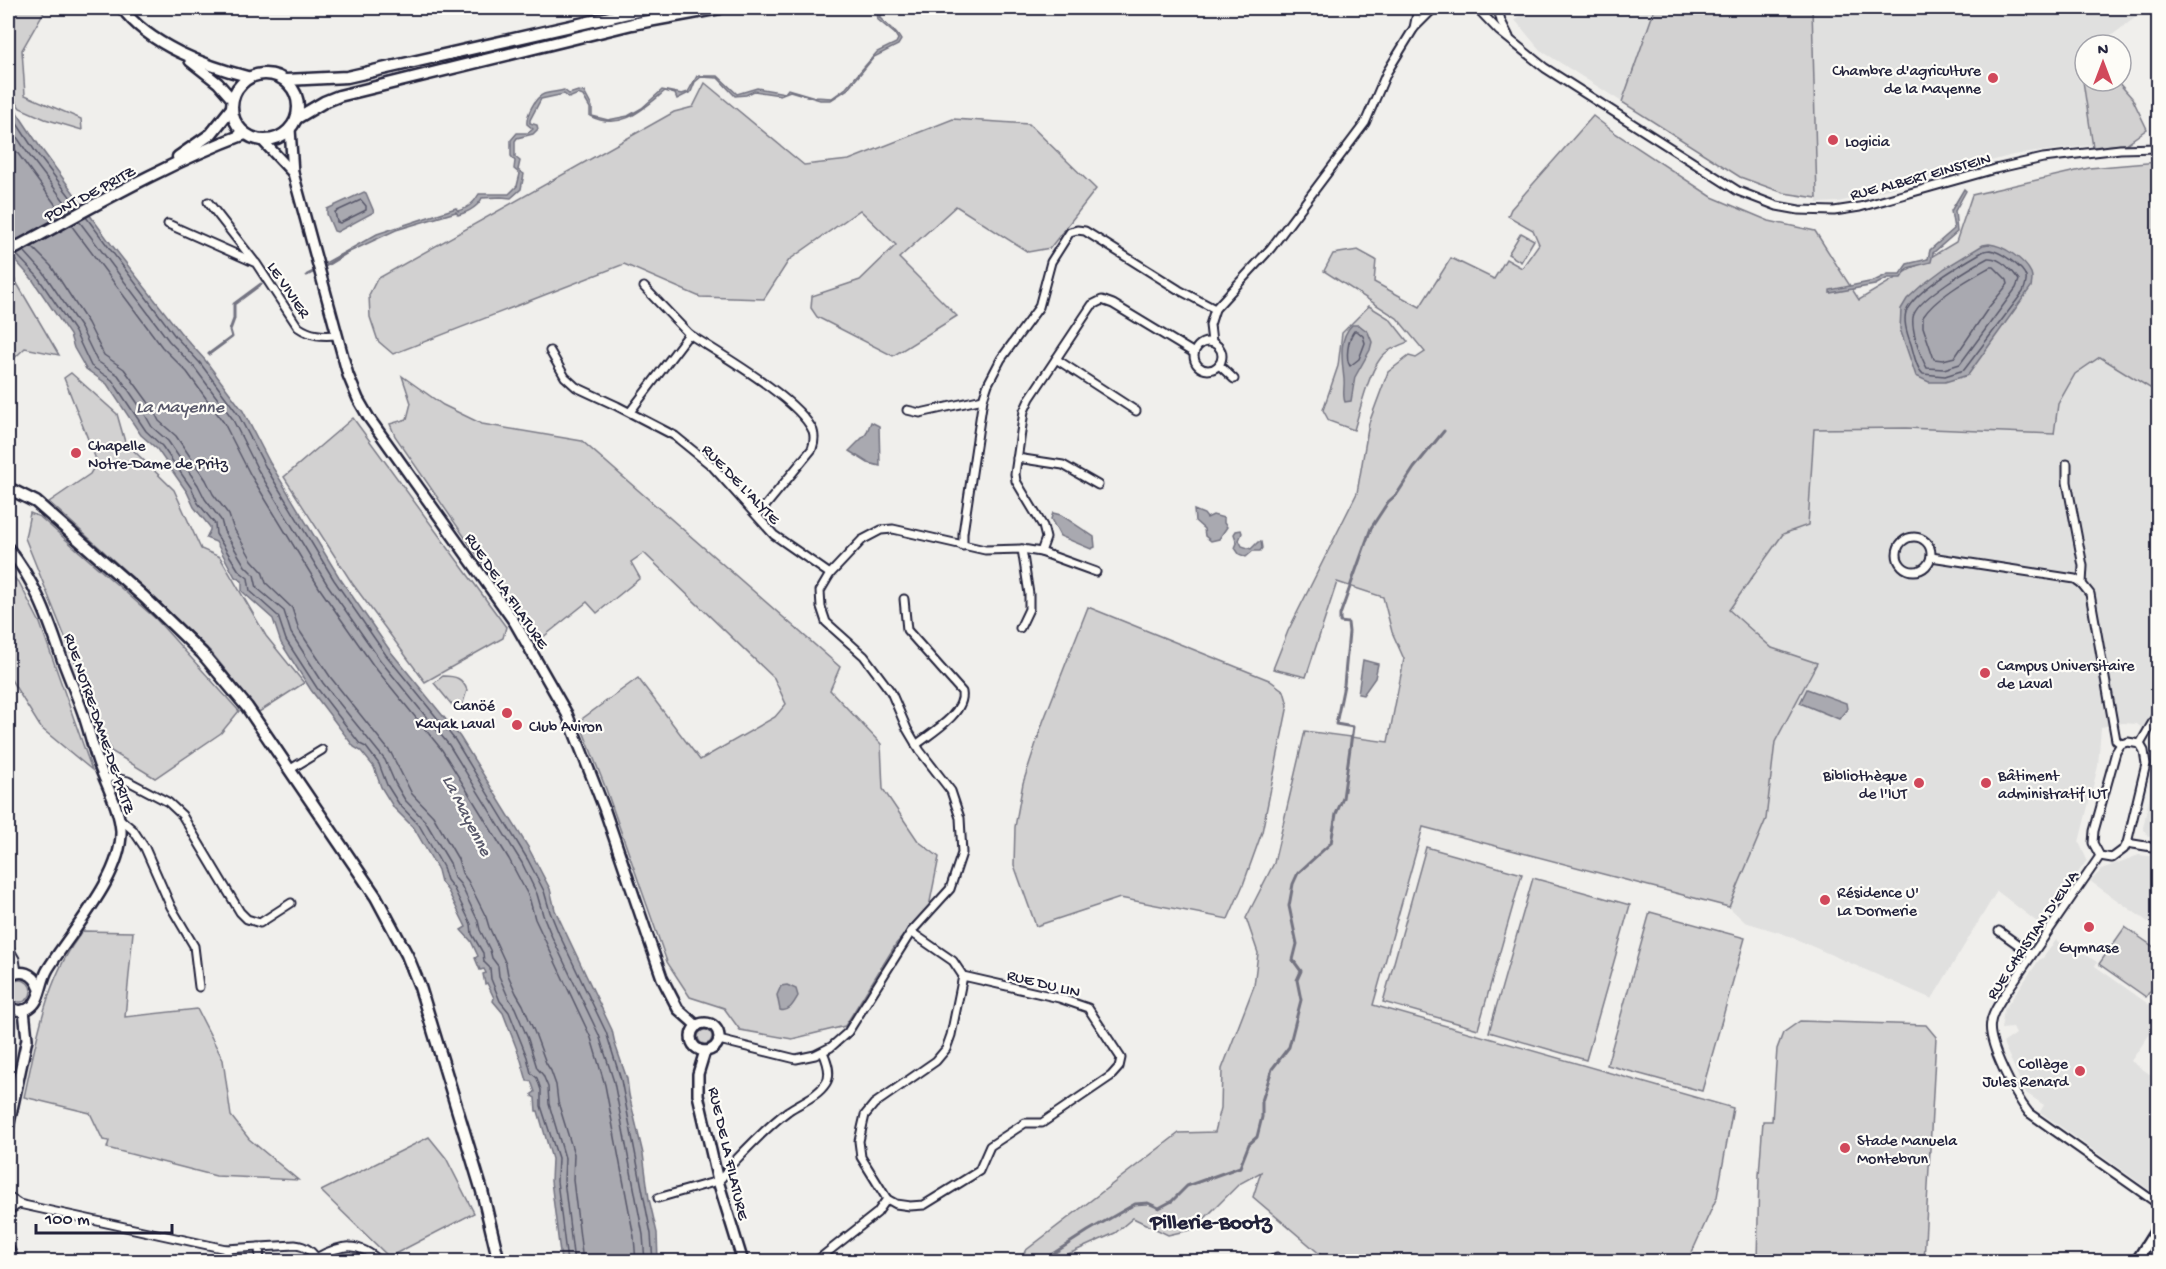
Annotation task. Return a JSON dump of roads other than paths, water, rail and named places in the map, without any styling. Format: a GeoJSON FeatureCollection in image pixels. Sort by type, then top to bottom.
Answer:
{"type":"FeatureCollection","features":[{"type":"Feature","properties":{"kind":"main road"},"geometry":{"type":"LineString","coordinates":[[286,80],[293,88],[299,108],[291,129],[273,140],[262,140],[245,134],[233,119],[232,104],[241,83],[249,77],[268,73],[286,80],[347,77],[650,8]]}},
{"type":"Feature","properties":{"kind":"main road"},"geometry":{"type":"LineString","coordinates":[[297,118],[339,96],[632,24],[720,8]]}},
{"type":"Feature","properties":{"kind":"main road","name":"PONT DE PRITZ"},"geometry":{"type":"LineString","coordinates":[[152,176],[211,134],[232,104]]}},
{"type":"Feature","properties":{"kind":"main road","name":"PONT DE PRITZ"},"geometry":{"type":"LineString","coordinates":[[8,252],[152,176],[213,146],[245,134]]}},
{"type":"Feature","properties":{"kind":"main road"},"geometry":{"type":"LineString","coordinates":[[8,488],[36,502],[135,589],[202,653],[247,707],[376,897],[407,955],[434,1030],[490,1219],[499,1262]]}},
{"type":"Feature","properties":{"kind":"street"},"geometry":{"type":"LineString","coordinates":[[122,8],[148,32],[182,54],[218,83],[232,104]]}},
{"type":"Feature","properties":{"kind":"street"},"geometry":{"type":"LineString","coordinates":[[1414,28],[1418,8]]}},
{"type":"Feature","properties":{"kind":"street"},"geometry":{"type":"LineString","coordinates":[[1212,342],[1210,325],[1215,309],[1270,248],[1365,123],[1387,72],[1414,28],[1432,10],[1438,8]]}},
{"type":"Feature","properties":{"kind":"street","name":"RUE ALBERT EINSTEIN"},"geometry":{"type":"LineString","coordinates":[[1477,8],[1499,31],[1545,68],[1738,191],[1777,206],[1799,210],[1834,211],[1860,207],[2043,158],[2120,149],[2158,148]]}},
{"type":"Feature","properties":{"kind":"street","name":"RUE ALBERT EINSTEIN"},"geometry":{"type":"LineString","coordinates":[[1498,8],[1507,34],[1517,45]]}},
{"type":"Feature","properties":{"kind":"street"},"geometry":{"type":"LineString","coordinates":[[182,54],[223,71],[249,77]]}},
{"type":"Feature","properties":{"kind":"street","name":"RUE DE LA FILATURE"},"geometry":{"type":"LineString","coordinates":[[291,129],[293,173],[337,335],[355,391],[369,418],[515,623],[567,714],[604,808],[662,978],[678,1009],[697,1026]]}},
{"type":"Feature","properties":{"kind":"street","name":"RUE DE LA FILATURE"},"geometry":{"type":"LineString","coordinates":[[262,140],[293,173]]}},
{"type":"Feature","properties":{"kind":"street","name":"LE VIVIER"},"geometry":{"type":"LineString","coordinates":[[208,202],[256,263],[298,327],[305,332],[320,336],[337,335]]}},
{"type":"Feature","properties":{"kind":"street","name":"LE VIVIER"},"geometry":{"type":"LineString","coordinates":[[168,224],[256,263]]}},
{"type":"Feature","properties":{"kind":"street"},"geometry":{"type":"LineString","coordinates":[[963,546],[963,532],[983,399],[988,384],[1001,359],[1039,307],[1051,262],[1070,232],[1085,231],[1179,290],[1215,309]]}},
{"type":"Feature","properties":{"kind":"street"},"geometry":{"type":"LineString","coordinates":[[644,287],[689,334],[775,391],[797,411],[812,430],[815,441],[812,449],[758,515]]}},
{"type":"Feature","properties":{"kind":"street"},"geometry":{"type":"LineString","coordinates":[[1041,552],[1046,538],[1043,526],[1016,481],[1017,458],[1026,408],[1030,398],[1092,305],[1102,300],[1113,304],[1194,353]]}},
{"type":"Feature","properties":{"kind":"street"},"geometry":{"type":"LineString","coordinates":[[630,412],[689,334]]}},
{"type":"Feature","properties":{"kind":"street"},"geometry":{"type":"LineString","coordinates":[[1203,342],[1212,342],[1222,351],[1222,360],[1213,369],[1203,369],[1196,363],[1194,353],[1203,342]]}},
{"type":"Feature","properties":{"kind":"street","name":"RUE DE L'ALYTE"},"geometry":{"type":"LineString","coordinates":[[550,351],[564,377],[576,387],[675,436],[712,466],[774,535],[830,574]]}},
{"type":"Feature","properties":{"kind":"street"},"geometry":{"type":"LineString","coordinates":[[1056,359],[1136,411]]}},
{"type":"Feature","properties":{"kind":"street"},"geometry":{"type":"LineString","coordinates":[[1219,365],[1234,379]]}},
{"type":"Feature","properties":{"kind":"street"},"geometry":{"type":"LineString","coordinates":[[907,410],[920,413],[983,399]]}},
{"type":"Feature","properties":{"kind":"street"},"geometry":{"type":"LineString","coordinates":[[1017,458],[1063,465],[1098,485]]}},
{"type":"Feature","properties":{"kind":"street"},"geometry":{"type":"LineString","coordinates":[[2067,464],[2067,482],[2083,566],[2082,584]]}},
{"type":"Feature","properties":{"kind":"street"},"geometry":{"type":"LineString","coordinates":[[719,1040],[796,1059],[823,1052],[839,1041],[848,1032],[911,932],[950,889],[962,853],[960,818],[951,791],[916,745],[891,692],[864,656],[826,622],[821,607],[820,591],[830,574],[862,540],[881,530],[893,529],[985,550],[1022,549],[1041,552],[1096,572]]}},
{"type":"Feature","properties":{"kind":"street"},"geometry":{"type":"LineString","coordinates":[[1915,537],[1927,543],[1930,556],[1923,568],[1909,570],[1901,565],[1897,551],[1901,542],[1915,537]]}},
{"type":"Feature","properties":{"kind":"street","name":"RUE NOTRE-DAME-DE-PRITZ"},"geometry":{"type":"LineString","coordinates":[[8,548],[35,589],[47,615],[120,819],[121,834],[114,866],[84,917],[46,971],[35,1004],[24,1010]]}},
{"type":"Feature","properties":{"kind":"street"},"geometry":{"type":"LineString","coordinates":[[1020,628],[1029,609],[1022,549]]}},
{"type":"Feature","properties":{"kind":"street"},"geometry":{"type":"LineString","coordinates":[[1930,556],[2075,579],[2082,584],[2090,594],[2116,740],[2121,744]]}},
{"type":"Feature","properties":{"kind":"street"},"geometry":{"type":"LineString","coordinates":[[904,598],[907,630],[962,693],[963,698],[955,714],[916,745]]}},
{"type":"Feature","properties":{"kind":"street"},"geometry":{"type":"LineString","coordinates":[[2140,744],[2158,712]]}},
{"type":"Feature","properties":{"kind":"street"},"geometry":{"type":"LineString","coordinates":[[2128,742],[2140,744],[2144,751],[2145,764],[2127,843],[2119,854],[2112,858],[2100,856],[2093,843],[2094,831],[2116,752],[2121,744],[2128,742]]}},
{"type":"Feature","properties":{"kind":"street"},"geometry":{"type":"LineString","coordinates":[[289,770],[322,750]]}},
{"type":"Feature","properties":{"kind":"street"},"geometry":{"type":"LineString","coordinates":[[105,779],[112,777],[128,781],[168,802],[182,815],[240,912],[247,919],[260,923],[291,903]]}},
{"type":"Feature","properties":{"kind":"street"},"geometry":{"type":"LineString","coordinates":[[120,819],[133,830],[146,848],[171,907],[194,946],[199,987]]}},
{"type":"Feature","properties":{"kind":"street"},"geometry":{"type":"LineString","coordinates":[[2127,843],[2158,848]]}},
{"type":"Feature","properties":{"kind":"street","name":"RUE CHRISTIAN D'ELVA"},"geometry":{"type":"LineString","coordinates":[[2100,856],[2001,1000],[1990,1023],[1991,1035],[2021,1103],[2029,1113],[2158,1204]]}},
{"type":"Feature","properties":{"kind":"street"},"geometry":{"type":"LineString","coordinates":[[1999,931],[2031,954]]}},
{"type":"Feature","properties":{"kind":"street"},"geometry":{"type":"LineString","coordinates":[[815,1262],[877,1214],[887,1199],[861,1157],[859,1141],[864,1115],[874,1104],[936,1061],[946,1049],[951,1035],[963,976],[953,961],[911,932]]}},
{"type":"Feature","properties":{"kind":"street"},"geometry":{"type":"LineString","coordinates":[[8,947],[15,959],[12,975],[28,974],[33,977],[39,987]]}},
{"type":"Feature","properties":{"kind":"street"},"geometry":{"type":"LineString","coordinates":[[33,977],[46,971]]}},
{"type":"Feature","properties":{"kind":"street","name":"RUE DU LIN"},"geometry":{"type":"LineString","coordinates":[[887,1199],[896,1204],[924,1205],[979,1171],[990,1146],[1026,1123],[1042,1123],[1111,1076],[1119,1067],[1121,1058],[1088,1008],[1059,998],[963,976]]}},
{"type":"Feature","properties":{"kind":"street"},"geometry":{"type":"LineString","coordinates":[[8,1006],[24,1010],[27,1039],[8,1128]]}},
{"type":"Feature","properties":{"kind":"street"},"geometry":{"type":"LineString","coordinates":[[706,1023],[715,1027],[719,1040],[714,1048],[705,1051],[698,1049],[691,1040],[692,1032],[697,1026],[706,1023]]}},
{"type":"Feature","properties":{"kind":"street","name":"RUE DE LA FILATURE"},"geometry":{"type":"LineString","coordinates":[[705,1051],[698,1074],[698,1095],[718,1181],[743,1262]]}},
{"type":"Feature","properties":{"kind":"street"},"geometry":{"type":"LineString","coordinates":[[658,1198],[718,1181],[772,1125],[788,1111],[819,1092],[830,1077],[823,1052]]}},
{"type":"Feature","properties":{"kind":"street"},"geometry":{"type":"LineString","coordinates":[[8,1196],[19,1204],[226,1249],[295,1245],[303,1246],[311,1251],[317,1260],[334,1248],[351,1246],[361,1248],[381,1262]]}},
{"type":"Feature","properties":{"kind":"street"},"geometry":{"type":"LineString","coordinates":[[8,1211],[19,1204]]}},
{"type":"Feature","properties":{"kind":"street"},"geometry":{"type":"LineString","coordinates":[[2136,1262],[2158,1227]]}},
{"type":"Feature","properties":{"kind":"street"},"geometry":{"type":"LineString","coordinates":[[259,1247],[260,1262]]}},
{"type":"Feature","properties":{"kind":"street"},"geometry":{"type":"LineString","coordinates":[[8,1248],[14,1262]]}},
{"type":"Feature","properties":{"kind":"street"},"geometry":{"type":"LineString","coordinates":[[226,1249],[227,1262]]}},
{"type":"Feature","properties":{"kind":"street"},"geometry":{"type":"LineString","coordinates":[[1269,1262],[1277,1257]]}},
{"type":"Feature","properties":{"kind":"water"},"geometry":{"type":"Polygon","coordinates":[[[890,8],[879,17],[901,40],[898,45],[874,57],[848,89],[831,100],[820,100],[790,91],[785,93],[788,89],[815,97],[832,98],[846,88],[877,52],[896,43],[898,39],[895,34],[877,19],[878,13],[890,8]]]}},
{"type":"Feature","properties":{"kind":"water"},"geometry":{"type":"Polygon","coordinates":[[[697,76],[718,76],[737,94],[757,88],[785,93],[780,95],[754,91],[746,95],[735,96],[718,78],[701,77],[695,82],[691,92],[677,99],[675,94],[665,91],[640,111],[622,120],[612,121],[590,116],[590,108],[583,96],[578,94],[569,98],[564,94],[541,99],[530,120],[530,123],[537,125],[538,129],[533,134],[517,138],[515,141],[515,157],[520,161],[518,170],[524,174],[521,189],[511,198],[482,198],[475,207],[458,215],[456,212],[396,230],[320,266],[377,234],[456,208],[458,211],[464,209],[473,203],[479,194],[509,194],[517,186],[520,174],[514,169],[515,161],[511,156],[511,140],[517,133],[528,133],[533,129],[527,124],[528,116],[534,103],[544,94],[564,90],[569,94],[584,92],[592,107],[592,116],[608,120],[628,116],[642,108],[662,90],[682,94],[688,92],[697,76]]]}},
{"type":"Feature","properties":{"kind":"water","name":"La Mayenne"},"geometry":{"type":"Polygon","coordinates":[[[8,99],[111,244],[205,360],[243,411],[270,463],[339,577],[391,652],[460,737],[528,847],[550,889],[555,910],[612,1030],[627,1079],[643,1154],[649,1199],[657,1233],[658,1261],[561,1261],[551,1181],[552,1159],[538,1111],[536,1111],[535,1098],[532,1096],[535,1092],[531,1081],[527,1081],[503,1013],[493,1001],[494,998],[487,983],[485,984],[483,974],[486,973],[484,969],[480,970],[475,958],[478,956],[471,941],[461,930],[466,927],[441,882],[438,870],[414,828],[394,808],[381,787],[374,767],[361,751],[354,747],[311,690],[281,643],[273,619],[242,591],[242,581],[235,577],[216,542],[206,538],[210,527],[194,507],[187,492],[157,449],[141,435],[107,384],[86,369],[74,348],[70,335],[32,279],[8,252],[8,99]]]}},
{"type":"Feature","properties":{"kind":"water"},"geometry":{"type":"Polygon","coordinates":[[[1964,189],[1966,191],[1955,211],[1957,232],[1933,253],[1931,262],[1908,268],[1901,278],[1888,278],[1875,285],[1830,293],[1830,290],[1874,281],[1888,274],[1900,274],[1907,264],[1928,259],[1930,250],[1954,229],[1951,211],[1964,189]]]}},
{"type":"Feature","properties":{"kind":"water"},"geometry":{"type":"Polygon","coordinates":[[[364,192],[374,212],[337,232],[334,231],[327,209],[364,192]]]}},
{"type":"Feature","properties":{"kind":"water"},"geometry":{"type":"Polygon","coordinates":[[[1989,244],[2007,250],[2024,263],[2032,275],[2031,287],[1968,375],[1945,382],[1929,382],[1916,376],[1900,329],[1901,309],[1907,299],[1945,268],[1983,245],[1989,244]]]}},
{"type":"Feature","properties":{"kind":"water"},"geometry":{"type":"Polygon","coordinates":[[[1352,325],[1359,325],[1368,332],[1372,342],[1355,377],[1351,401],[1345,402],[1342,350],[1345,337],[1352,325]]]}},
{"type":"Feature","properties":{"kind":"water"},"geometry":{"type":"Polygon","coordinates":[[[871,422],[879,426],[880,466],[868,463],[849,451],[866,434],[871,422]]]}},
{"type":"Feature","properties":{"kind":"water"},"geometry":{"type":"Polygon","coordinates":[[[1194,510],[1204,514],[1207,518],[1213,515],[1224,518],[1227,527],[1219,539],[1211,541],[1205,536],[1204,529],[1195,521],[1194,510]]]}},
{"type":"Feature","properties":{"kind":"water"},"geometry":{"type":"Polygon","coordinates":[[[1053,513],[1061,515],[1094,537],[1095,547],[1091,549],[1060,536],[1051,519],[1053,513]]]}},
{"type":"Feature","properties":{"kind":"water"},"geometry":{"type":"Polygon","coordinates":[[[1241,530],[1239,540],[1242,546],[1251,549],[1261,542],[1260,551],[1253,551],[1246,557],[1239,554],[1235,548],[1237,543],[1234,534],[1241,530]]]}},
{"type":"Feature","properties":{"kind":"water"},"geometry":{"type":"Polygon","coordinates":[[[1363,660],[1378,664],[1375,678],[1363,695],[1358,694],[1363,660]]]}},
{"type":"Feature","properties":{"kind":"water"},"geometry":{"type":"Polygon","coordinates":[[[1807,689],[1846,703],[1847,709],[1839,719],[1800,703],[1807,689]]]}},
{"type":"Feature","properties":{"kind":"water"},"geometry":{"type":"Polygon","coordinates":[[[787,985],[796,989],[798,996],[789,1009],[783,1011],[780,1010],[777,995],[781,986],[787,985]]]}},
{"type":"Feature","properties":{"kind":"waterway"},"geometry":{"type":"LineString","coordinates":[[322,268],[348,252]]}},
{"type":"Feature","properties":{"kind":"waterway"},"geometry":{"type":"LineString","coordinates":[[307,275],[313,272]]}},
{"type":"Feature","properties":{"kind":"waterway"},"geometry":{"type":"LineString","coordinates":[[209,354],[232,337],[230,330],[234,319],[234,304],[261,284]]}},
{"type":"Feature","properties":{"kind":"waterway"},"geometry":{"type":"LineString","coordinates":[[1040,1262],[1135,1204],[1148,1203],[1159,1208],[1172,1201],[1187,1186],[1240,1167],[1249,1144],[1257,1137],[1262,1117],[1262,1101],[1272,1069],[1289,1047],[1301,1000],[1297,980],[1301,971],[1293,960],[1297,944],[1289,906],[1293,884],[1298,873],[1331,843],[1336,814],[1343,798],[1353,727],[1336,724],[1344,685],[1349,632],[1348,623],[1340,622],[1340,615],[1371,528],[1388,502],[1397,494],[1414,468],[1444,431]]}},
{"type":"Feature","properties":{"kind":"place","name":"Chambre d'agriculture de la Mayenne"},"geometry":{"type":"Point","coordinates":[1993,78]}},
{"type":"Feature","properties":{"kind":"place","name":"Logicia"},"geometry":{"type":"Point","coordinates":[1833,140]}},
{"type":"Feature","properties":{"kind":"place","name":"Chapelle Notre-Dame de Pritz"},"geometry":{"type":"Point","coordinates":[76,453]}},
{"type":"Feature","properties":{"kind":"place","name":"Campus Universitaire de Laval"},"geometry":{"type":"Point","coordinates":[1985,673]}},
{"type":"Feature","properties":{"kind":"place","name":"Canöé Kayak Laval"},"geometry":{"type":"Point","coordinates":[507,713]}},
{"type":"Feature","properties":{"kind":"place","name":"Club Aviron"},"geometry":{"type":"Point","coordinates":[517,725]}},
{"type":"Feature","properties":{"kind":"place","name":"Bibliothèque de l'IUT"},"geometry":{"type":"Point","coordinates":[1919,783]}},
{"type":"Feature","properties":{"kind":"place","name":"Bâtiment administratif IUT"},"geometry":{"type":"Point","coordinates":[1986,783]}},
{"type":"Feature","properties":{"kind":"place","name":"Résidence U' La Dormerie"},"geometry":{"type":"Point","coordinates":[1825,900]}},
{"type":"Feature","properties":{"kind":"place","name":"Gymnase"},"geometry":{"type":"Point","coordinates":[2089,927]}},
{"type":"Feature","properties":{"kind":"place","name":"Collège Jules Renard"},"geometry":{"type":"Point","coordinates":[2080,1071]}},
{"type":"Feature","properties":{"kind":"place","name":"Stade Manuela Montebrun"},"geometry":{"type":"Point","coordinates":[1845,1148]}},
{"type":"Feature","properties":{"kind":"district","name":"Pillerie-Bootz"},"geometry":{"type":"Point","coordinates":[1211,1220]}}]}
